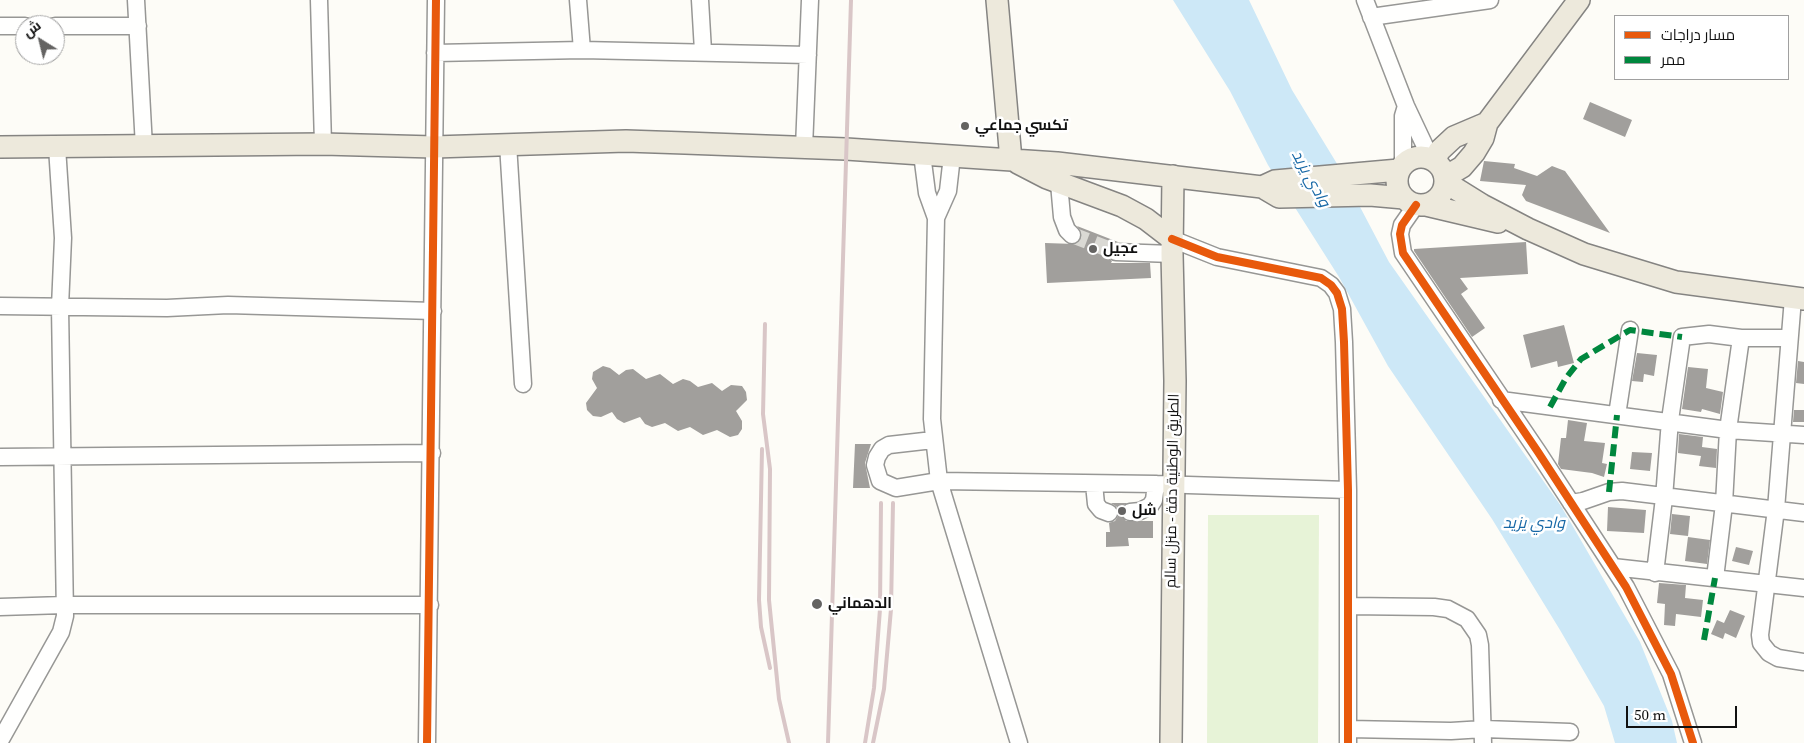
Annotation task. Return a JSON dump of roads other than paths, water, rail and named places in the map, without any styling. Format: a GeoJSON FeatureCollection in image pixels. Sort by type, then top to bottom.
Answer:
{"type":"FeatureCollection","features":[{"type":"Feature","properties":{"kind":"main road"},"geometry":{"type":"LineString","coordinates":[[997,0],[1011,160]]}},
{"type":"Feature","properties":{"kind":"main road"},"geometry":{"type":"LineString","coordinates":[[1439,170],[1462,167],[1474,153],[1483,138],[1487,123],[1579,0]]}},
{"type":"Feature","properties":{"kind":"main road"},"geometry":{"type":"LineString","coordinates":[[0,147],[144,148],[323,144],[434,147],[626,141],[922,154],[1056,163],[1272,188],[1356,195],[1415,203],[1528,230]]}},
{"type":"Feature","properties":{"kind":"main road"},"geometry":{"type":"LineString","coordinates":[[1272,188],[1401,167],[1413,158],[1439,170],[1482,205],[1528,230],[1584,254],[1676,282],[1798,299]]}},
{"type":"Feature","properties":{"kind":"main road"},"geometry":{"type":"LineString","coordinates":[[1011,160],[1060,184],[1104,199],[1138,214],[1172,247]]}},
{"type":"Feature","properties":{"kind":"main road"},"geometry":{"type":"LineString","coordinates":[[1401,167],[1397,185],[1415,203]]}},
{"type":"Feature","properties":{"kind":"main road"},"geometry":{"type":"LineString","coordinates":[[1415,203],[1440,197],[1439,170]]}},
{"type":"Feature","properties":{"kind":"main road","name":"الطريق الوطنية دقة - منزل سالم"},"geometry":{"type":"LineString","coordinates":[[1171,743],[1165,485],[1175,382],[1172,247],[1173,176]]}},
{"type":"Feature","properties":{"kind":"street"},"geometry":{"type":"LineString","coordinates":[[136,0],[144,148]]}},
{"type":"Feature","properties":{"kind":"street"},"geometry":{"type":"LineString","coordinates":[[319,0],[323,144]]}},
{"type":"Feature","properties":{"kind":"street"},"geometry":{"type":"LineString","coordinates":[[427,743],[436,0]]}},
{"type":"Feature","properties":{"kind":"street"},"geometry":{"type":"LineString","coordinates":[[578,0],[582,50]]}},
{"type":"Feature","properties":{"kind":"street"},"geometry":{"type":"LineString","coordinates":[[700,0],[703,51]]}},
{"type":"Feature","properties":{"kind":"street"},"geometry":{"type":"LineString","coordinates":[[804,148],[810,0]]}},
{"type":"Feature","properties":{"kind":"street"},"geometry":{"type":"LineString","coordinates":[[1365,0],[1406,106],[1439,170]]}},
{"type":"Feature","properties":{"kind":"street"},"geometry":{"type":"LineString","coordinates":[[1371,17],[1426,5],[1490,0]]}},
{"type":"Feature","properties":{"kind":"street"},"geometry":{"type":"LineString","coordinates":[[0,26],[15,26]]}},
{"type":"Feature","properties":{"kind":"street"},"geometry":{"type":"LineString","coordinates":[[65,26],[138,26]]}},
{"type":"Feature","properties":{"kind":"street"},"geometry":{"type":"LineString","coordinates":[[435,53],[582,50],[703,51],[808,55]]}},
{"type":"Feature","properties":{"kind":"street"},"geometry":{"type":"LineString","coordinates":[[1401,167],[1403,116],[1406,106]]}},
{"type":"Feature","properties":{"kind":"street"},"geometry":{"type":"LineString","coordinates":[[508,144],[523,384]]}},
{"type":"Feature","properties":{"kind":"street"},"geometry":{"type":"LineString","coordinates":[[0,741],[61,632],[65,616],[64,457],[60,307],[63,238],[58,147]]}},
{"type":"Feature","properties":{"kind":"street"},"geometry":{"type":"LineString","coordinates":[[922,154],[927,193],[936,218],[934,440],[939,481],[1019,743]]}},
{"type":"Feature","properties":{"kind":"street"},"geometry":{"type":"LineString","coordinates":[[936,218],[948,191],[952,156]]}},
{"type":"Feature","properties":{"kind":"street"},"geometry":{"type":"LineString","coordinates":[[1056,163],[1060,184],[1062,217],[1067,230],[1072,235]]}},
{"type":"Feature","properties":{"kind":"street"},"geometry":{"type":"LineString","coordinates":[[1415,203],[1402,225],[1400,234],[1403,253],[1571,503],[1636,605],[1671,674],[1693,743]]}},
{"type":"Feature","properties":{"kind":"street"},"geometry":{"type":"LineString","coordinates":[[1116,252],[1172,247],[1321,278],[1338,292],[1342,309],[1344,342],[1348,490],[1348,736],[1424,731],[1484,736],[1570,732]]}},
{"type":"Feature","properties":{"kind":"street"},"geometry":{"type":"LineString","coordinates":[[1798,299],[1789,338],[1776,509],[1760,635],[1761,643],[1769,654],[1778,658],[1804,662]]}},
{"type":"Feature","properties":{"kind":"street"},"geometry":{"type":"LineString","coordinates":[[0,306],[167,308],[228,306],[433,311]]}},
{"type":"Feature","properties":{"kind":"street"},"geometry":{"type":"LineString","coordinates":[[1617,415],[1630,330]]}},
{"type":"Feature","properties":{"kind":"street"},"geometry":{"type":"LineString","coordinates":[[1656,573],[1670,420],[1682,338],[1709,334],[1741,338],[1789,338]]}},
{"type":"Feature","properties":{"kind":"street"},"geometry":{"type":"LineString","coordinates":[[1714,578],[1724,504],[1728,430],[1741,338]]}},
{"type":"Feature","properties":{"kind":"street"},"geometry":{"type":"LineString","coordinates":[[1501,400],[1670,420],[1728,430],[1804,435]]}},
{"type":"Feature","properties":{"kind":"street"},"geometry":{"type":"LineString","coordinates":[[934,440],[889,445],[882,450],[875,465],[880,481],[896,488],[939,481],[1348,490]]}},
{"type":"Feature","properties":{"kind":"street"},"geometry":{"type":"LineString","coordinates":[[0,457],[432,453]]}},
{"type":"Feature","properties":{"kind":"street"},"geometry":{"type":"LineString","coordinates":[[1094,484],[1096,504],[1100,510],[1109,513]]}},
{"type":"Feature","properties":{"kind":"street"},"geometry":{"type":"LineString","coordinates":[[1130,512],[1140,511],[1150,506],[1165,485]]}},
{"type":"Feature","properties":{"kind":"street"},"geometry":{"type":"LineString","coordinates":[[1571,503],[1609,492],[1622,491],[1664,498],[1804,513]]}},
{"type":"Feature","properties":{"kind":"street"},"geometry":{"type":"LineString","coordinates":[[1613,567],[1804,588]]}},
{"type":"Feature","properties":{"kind":"street"},"geometry":{"type":"LineString","coordinates":[[0,607],[64,605],[430,605]]}},
{"type":"Feature","properties":{"kind":"street"},"geometry":{"type":"LineString","coordinates":[[1348,606],[1434,607],[1448,609],[1467,619],[1478,635],[1480,645],[1484,736]]}},
{"type":"Feature","properties":{"kind":"water","name":"وادي يزيد"},"geometry":{"type":"Polygon","coordinates":[[[1173,0],[1249,0],[1292,90],[1339,167],[1389,262],[1561,506],[1640,642],[1672,721],[1677,743],[1615,743],[1604,706],[1560,630],[1492,519],[1388,366],[1339,277],[1268,165],[1230,91],[1173,0]]]}},
{"type":"Feature","properties":{"kind":"tunnel"},"geometry":{"type":"LineString","coordinates":[[1072,235],[1116,252]]}},
{"type":"Feature","properties":{"kind":"railway"},"geometry":{"type":"LineString","coordinates":[[828,743],[851,0]]}},
{"type":"Feature","properties":{"kind":"railway"},"geometry":{"type":"LineString","coordinates":[[765,324],[763,414],[770,469],[769,600],[779,699],[789,743]]}},
{"type":"Feature","properties":{"kind":"railway"},"geometry":{"type":"LineString","coordinates":[[762,449],[759,600],[761,627],[770,668]]}},
{"type":"Feature","properties":{"kind":"railway"},"geometry":{"type":"LineString","coordinates":[[865,743],[874,688],[880,609],[881,503]]}},
{"type":"Feature","properties":{"kind":"railway"},"geometry":{"type":"LineString","coordinates":[[873,743],[884,689],[891,609],[893,503]]}},
{"type":"Feature","properties":{"kind":"place","name":"تكسي جماعي"},"geometry":{"type":"Point","coordinates":[965,126]}},
{"type":"Feature","properties":{"kind":"place","name":"عجيل"},"geometry":{"type":"Point","coordinates":[1093,249]}},
{"type":"Feature","properties":{"kind":"place","name":"شل"},"geometry":{"type":"Point","coordinates":[1122,511]}},
{"type":"Feature","properties":{"kind":"place","name":"الدهماني"},"geometry":{"type":"Point","coordinates":[817,604]}}]}
